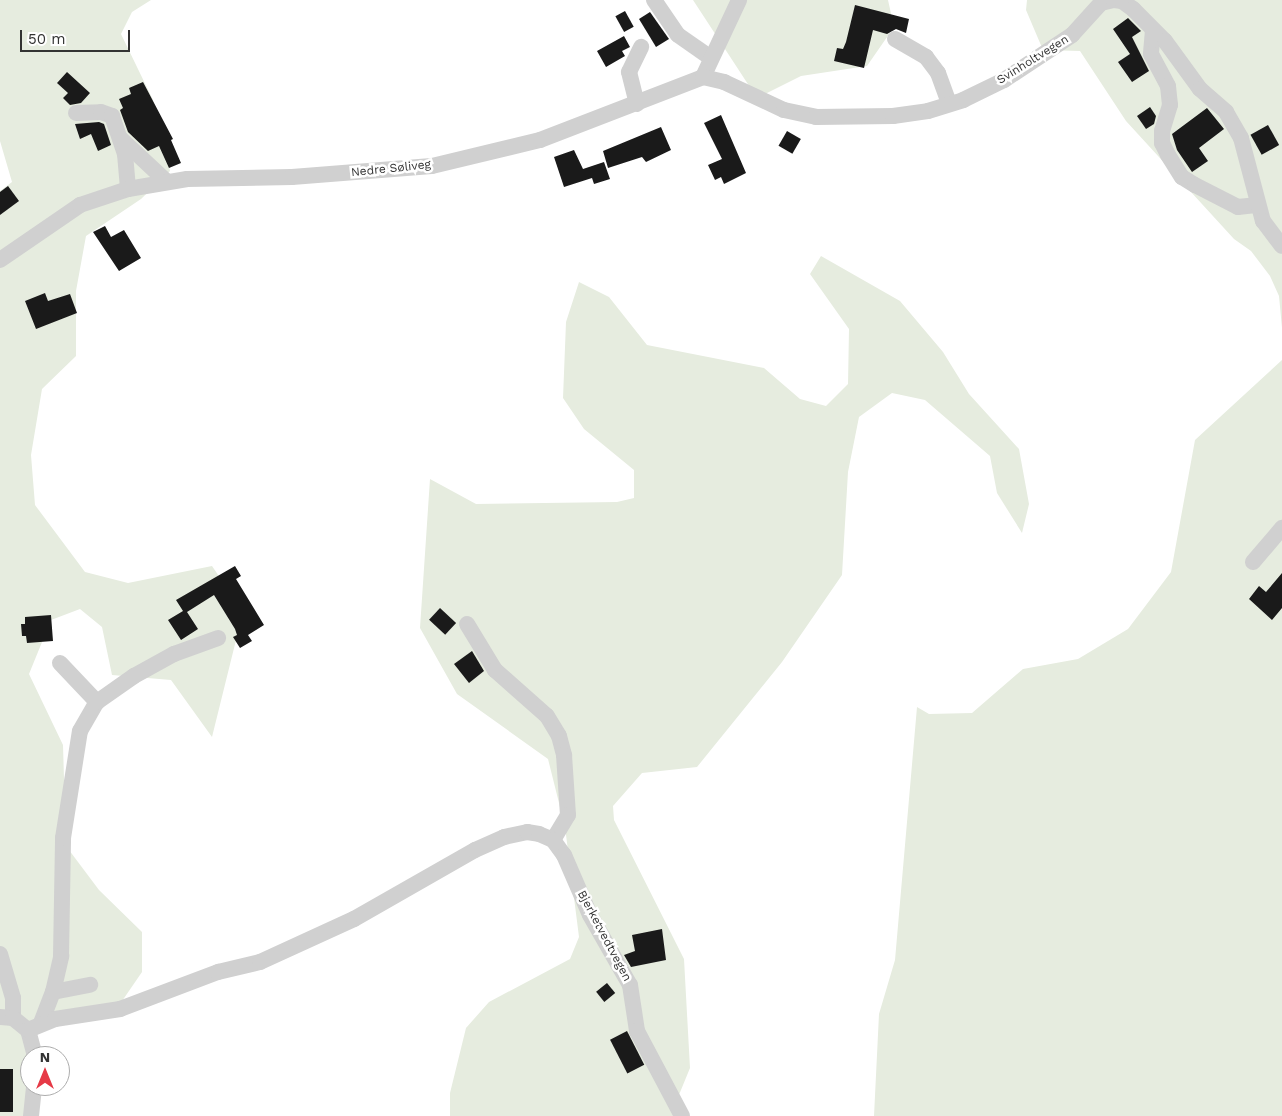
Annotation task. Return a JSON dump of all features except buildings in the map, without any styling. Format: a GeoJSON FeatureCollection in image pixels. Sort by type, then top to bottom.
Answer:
{"type":"FeatureCollection","features":[{"type":"Feature","properties":{"kind":"street"},"geometry":{"type":"LineString","coordinates":[[654,0],[678,35],[711,58]]}},
{"type":"Feature","properties":{"kind":"street"},"geometry":{"type":"LineString","coordinates":[[703,77],[739,0]]}},
{"type":"Feature","properties":{"kind":"street","name":"Svinholtvegen"},"geometry":{"type":"LineString","coordinates":[[703,77],[724,82],[784,110],[816,117],[893,116],[928,111],[963,100],[1041,57],[1072,35],[1102,1],[1122,1],[1165,41],[1200,89],[1226,112],[1241,138],[1263,221],[1282,246]]}},
{"type":"Feature","properties":{"kind":"street"},"geometry":{"type":"LineString","coordinates":[[1153,30],[1151,54],[1168,86],[1170,105],[1162,131],[1162,143],[1168,155],[1182,177],[1195,185],[1238,208],[1258,205]]}},
{"type":"Feature","properties":{"kind":"street"},"geometry":{"type":"LineString","coordinates":[[895,40],[926,57],[938,74],[949,103]]}},
{"type":"Feature","properties":{"kind":"street"},"geometry":{"type":"LineString","coordinates":[[637,104],[629,72],[640,47]]}},
{"type":"Feature","properties":{"kind":"street","name":"Nedre Søliveg"},"geometry":{"type":"LineString","coordinates":[[0,260],[80,205],[128,189],[165,180],[292,177],[432,166],[540,140],[703,77]]}},
{"type":"Feature","properties":{"kind":"street"},"geometry":{"type":"LineString","coordinates":[[76,113],[109,114],[120,138],[126,162],[128,189]]}},
{"type":"Feature","properties":{"kind":"street"},"geometry":{"type":"LineString","coordinates":[[120,138],[165,180]]}},
{"type":"Feature","properties":{"kind":"street"},"geometry":{"type":"LineString","coordinates":[[1253,562],[1282,528]]}},
{"type":"Feature","properties":{"kind":"street"},"geometry":{"type":"LineString","coordinates":[[0,954],[12,998],[6,1018],[34,1027],[120,1009],[299,947],[354,919],[410,885],[504,838],[527,832],[553,840],[568,815],[559,736],[547,716],[495,670],[467,624]]}},
{"type":"Feature","properties":{"kind":"street"},"geometry":{"type":"LineString","coordinates":[[35,1046],[34,1027],[53,992],[61,956],[63,838],[80,731],[97,702],[134,676],[174,654],[218,638]]}},
{"type":"Feature","properties":{"kind":"street"},"geometry":{"type":"LineString","coordinates":[[60,663],[97,702]]}},
{"type":"Feature","properties":{"kind":"street","name":"Bjerketvedtvegen"},"geometry":{"type":"LineString","coordinates":[[553,840],[564,855],[590,916],[630,985],[637,1031],[682,1116]]}},
{"type":"Feature","properties":{"kind":"street"},"geometry":{"type":"LineString","coordinates":[[53,992],[90,985]]}},
{"type":"Feature","properties":{"kind":"street"},"geometry":{"type":"LineString","coordinates":[[31,1116],[33,1096]]}},
{"type":"Feature","properties":{"kind":"shaded area"},"geometry":{"type":"Polygon","coordinates":[[[0,0],[151,0],[132,12],[121,34],[153,100],[170,171],[141,199],[86,236],[76,291],[76,356],[42,389],[31,455],[35,505],[85,572],[128,583],[212,566],[227,588],[238,632],[212,737],[171,680],[112,675],[102,627],[80,609],[51,620],[29,674],[63,745],[66,846],[99,890],[142,932],[142,972],[120,1004],[54,1021],[32,1036],[31,1046],[20,1046],[20,1096],[26,1096],[24,1116],[0,1116],[0,191],[12,182],[0,141],[0,0]]]}},
{"type":"Feature","properties":{"kind":"shaded area"},"geometry":{"type":"Polygon","coordinates":[[[693,0],[888,0],[894,27],[867,66],[801,76],[757,98],[693,0]]]}},
{"type":"Feature","properties":{"kind":"shaded area"},"geometry":{"type":"Polygon","coordinates":[[[1027,0],[1282,0],[1282,328],[1279,296],[1270,276],[1251,251],[1234,239],[1126,121],[1080,51],[1043,50],[1026,10],[1027,0]]]}},
{"type":"Feature","properties":{"kind":"shaded area"},"geometry":{"type":"Polygon","coordinates":[[[821,256],[900,301],[943,352],[969,394],[1019,449],[1029,504],[1022,533],[997,493],[990,456],[925,400],[892,393],[859,417],[848,472],[842,575],[782,662],[697,767],[642,773],[613,806],[614,820],[684,959],[690,1068],[674,1107],[676,1116],[450,1116],[450,1093],[466,1028],[489,1002],[570,959],[579,937],[565,827],[548,759],[457,694],[420,628],[430,479],[476,504],[617,502],[634,498],[634,470],[584,429],[563,398],[566,322],[579,282],[609,297],[647,345],[764,368],[800,399],[826,406],[848,384],[849,329],[810,274],[821,256]]]}},
{"type":"Feature","properties":{"kind":"shaded area"},"geometry":{"type":"Polygon","coordinates":[[[1282,360],[1282,1116],[874,1116],[879,1014],[895,960],[917,707],[929,714],[972,713],[1023,669],[1078,659],[1128,629],[1171,572],[1195,440],[1282,360]]]}}]}
